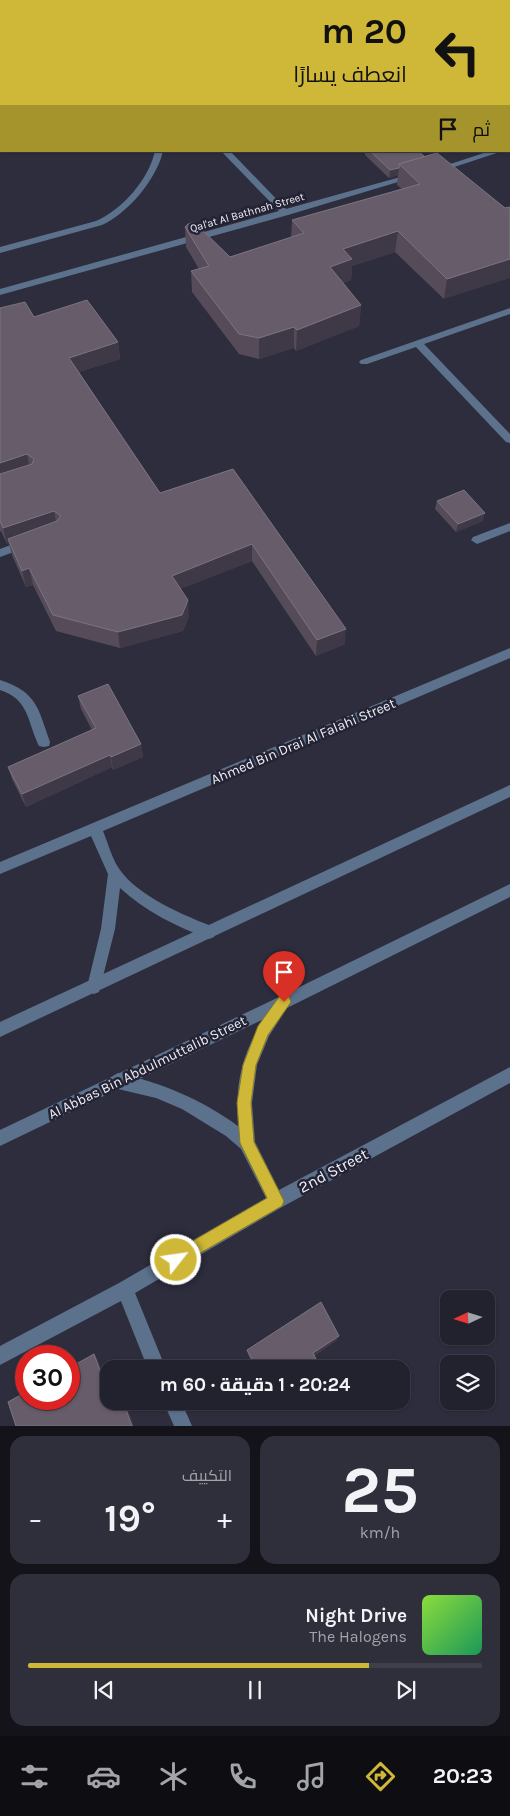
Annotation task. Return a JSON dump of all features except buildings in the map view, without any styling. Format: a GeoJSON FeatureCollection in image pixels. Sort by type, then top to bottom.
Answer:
{"type":"FeatureCollection","features":[{"type":"Feature","properties":{"kind":"street"},"geometry":{"type":"LineString","coordinates":[[0,250],[99,223],[114,215],[124,206],[156,163],[159,152]]}},
{"type":"Feature","properties":{"kind":"street"},"geometry":{"type":"LineString","coordinates":[[226,152],[285,213]]}},
{"type":"Feature","properties":{"kind":"street","name":"Qal'at Al Bathnah Street"},"geometry":{"type":"LineString","coordinates":[[0,292],[496,152]]}},
{"type":"Feature","properties":{"kind":"street"},"geometry":{"type":"LineString","coordinates":[[364,362],[510,311]]}},
{"type":"Feature","properties":{"kind":"street"},"geometry":{"type":"LineString","coordinates":[[419,344],[510,440]]}},
{"type":"Feature","properties":{"kind":"street"},"geometry":{"type":"LineString","coordinates":[[477,540],[510,527]]}},
{"type":"Feature","properties":{"kind":"street"},"geometry":{"type":"LineString","coordinates":[[0,553],[38,539]]}},
{"type":"Feature","properties":{"kind":"street","name":"Ahmed Bin Drai Al Falahi Street"},"geometry":{"type":"LineString","coordinates":[[0,868],[95,830],[510,653]]}},
{"type":"Feature","properties":{"kind":"street"},"geometry":{"type":"LineString","coordinates":[[0,684],[19,691],[28,700],[44,742]]}},
{"type":"Feature","properties":{"kind":"street"},"geometry":{"type":"LineString","coordinates":[[0,1030],[510,791]]}},
{"type":"Feature","properties":{"kind":"street"},"geometry":{"type":"LineString","coordinates":[[95,830],[115,874],[134,892],[182,922],[209,932]]}},
{"type":"Feature","properties":{"kind":"street"},"geometry":{"type":"LineString","coordinates":[[94,987],[108,929],[115,874]]}},
{"type":"Feature","properties":{"kind":"street","name":"Al Abbas Bin Abdulmuttalib Street"},"geometry":{"type":"LineString","coordinates":[[0,1138],[284,1002],[510,890]]}},
{"type":"Feature","properties":{"kind":"street"},"geometry":{"type":"LineString","coordinates":[[276,1201],[247,1143],[244,1103],[250,1065],[263,1031],[284,1002]]}},
{"type":"Feature","properties":{"kind":"street","name":"2nd Street"},"geometry":{"type":"LineString","coordinates":[[0,1356],[125,1289],[276,1201],[510,1075]]}},
{"type":"Feature","properties":{"kind":"street"},"geometry":{"type":"LineString","coordinates":[[118,1081],[153,1088],[187,1101],[219,1120],[247,1143]]}},
{"type":"Feature","properties":{"kind":"street"},"geometry":{"type":"LineString","coordinates":[[125,1289],[153,1360]]}},
{"type":"Feature","properties":{"kind":"street"},"geometry":{"type":"LineString","coordinates":[[176,1410],[183,1426]]}},
{"type":"Feature","properties":{"kind":"route"},"geometry":{"type":"LineString","coordinates":[[176,1260],[276,1201],[247,1143],[244,1103],[250,1065],[263,1031],[284,1002]]}}]}
